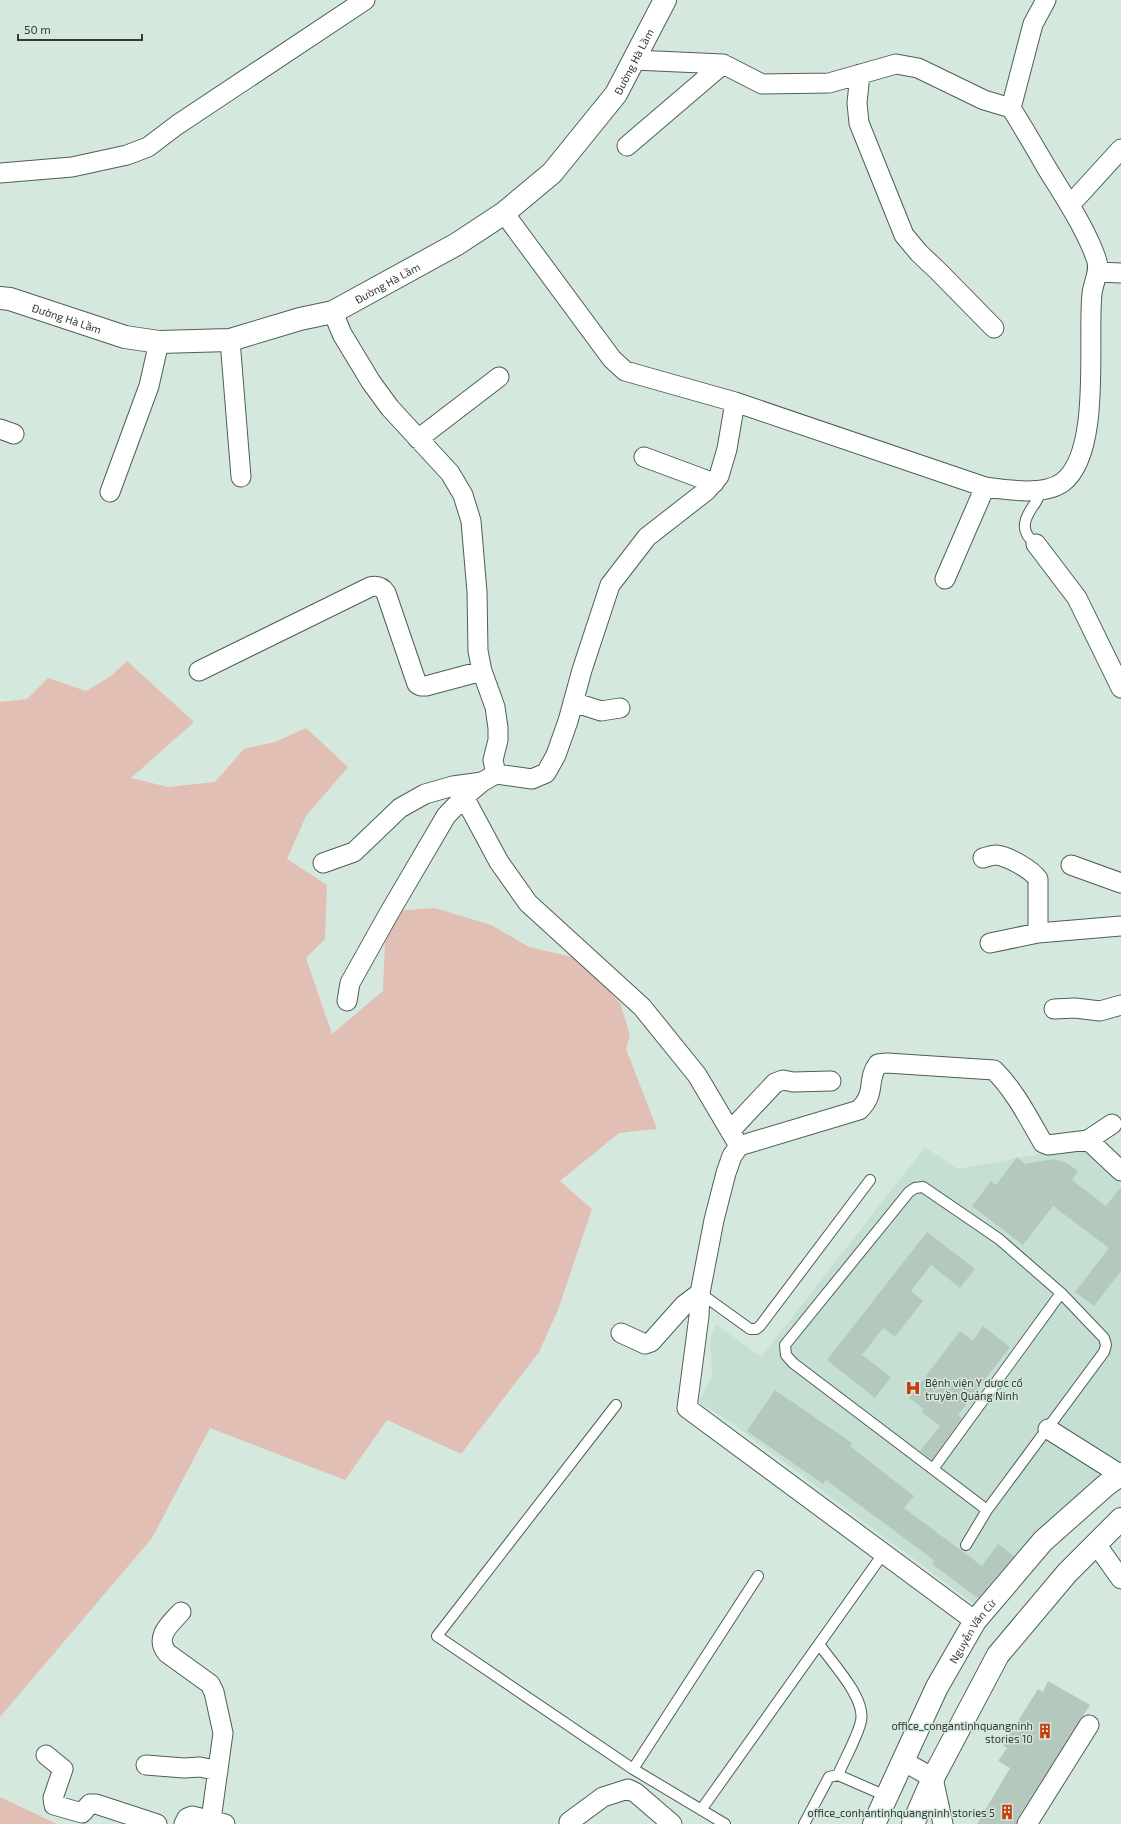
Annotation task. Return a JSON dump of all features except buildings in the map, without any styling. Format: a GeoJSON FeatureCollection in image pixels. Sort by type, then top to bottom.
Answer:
{"type":"FeatureCollection","features":[{"type":"Feature","properties":{"kind":"main road","name":"Đường Hà Lầm"},"geometry":{"type":"LineString","coordinates":[[0,298],[10,299],[125,337],[159,342],[230,340],[300,319],[333,312],[457,244],[504,213],[552,173],[616,94],[665,0]]}},
{"type":"Feature","properties":{"kind":"main road","name":"Nguyễn Văn Cừ"},"geometry":{"type":"LineString","coordinates":[[874,1824],[937,1687],[975,1621],[1043,1541],[1105,1486],[1121,1474]]}},
{"type":"Feature","properties":{"kind":"main road"},"geometry":{"type":"LineString","coordinates":[[913,1824],[934,1778],[998,1656],[1067,1573],[1121,1519]]}},
{"type":"Feature","properties":{"kind":"street"},"geometry":{"type":"LineString","coordinates":[[0,173],[72,167],[127,155],[148,148],[177,125],[365,0]]}},
{"type":"Feature","properties":{"kind":"street"},"geometry":{"type":"LineString","coordinates":[[1011,108],[1033,24],[1046,0]]}},
{"type":"Feature","properties":{"kind":"street"},"geometry":{"type":"LineString","coordinates":[[504,213],[612,359],[625,371],[735,402],[986,487],[1012,490],[1042,489],[1053,487],[1063,482],[1073,470],[1081,452],[1090,412],[1092,293],[1098,272],[1097,260],[1070,205],[1011,108],[984,100],[918,68],[896,64],[829,83],[762,84],[723,64],[634,60]]}},
{"type":"Feature","properties":{"kind":"street"},"geometry":{"type":"LineString","coordinates":[[627,146],[723,64]]}},
{"type":"Feature","properties":{"kind":"street"},"geometry":{"type":"LineString","coordinates":[[860,74],[857,103],[859,123],[904,235],[919,253],[994,328]]}},
{"type":"Feature","properties":{"kind":"street"},"geometry":{"type":"LineString","coordinates":[[1070,205],[1121,149]]}},
{"type":"Feature","properties":{"kind":"street"},"geometry":{"type":"LineString","coordinates":[[1098,272],[1121,273]]}},
{"type":"Feature","properties":{"kind":"street"},"geometry":{"type":"LineString","coordinates":[[333,312],[342,334],[371,382],[390,408],[450,473],[463,495],[471,521],[477,592],[478,651],[482,671],[495,707],[498,740],[493,753],[489,778],[464,797],[446,816],[350,983],[347,1001]]}},
{"type":"Feature","properties":{"kind":"street"},"geometry":{"type":"LineString","coordinates":[[230,340],[241,477]]}},
{"type":"Feature","properties":{"kind":"street"},"geometry":{"type":"LineString","coordinates":[[110,492],[149,386],[159,342]]}},
{"type":"Feature","properties":{"kind":"street"},"geometry":{"type":"LineString","coordinates":[[418,439],[499,377]]}},
{"type":"Feature","properties":{"kind":"street"},"geometry":{"type":"LineString","coordinates":[[323,863],[354,852],[400,808],[425,794],[489,778],[532,779],[546,773],[556,755],[610,585],[646,537],[706,491],[719,476],[727,449],[735,402]]}},
{"type":"Feature","properties":{"kind":"street"},"geometry":{"type":"LineString","coordinates":[[644,457],[714,483]]}},
{"type":"Feature","properties":{"kind":"street"},"geometry":{"type":"LineString","coordinates":[[945,579],[986,487]]}},
{"type":"Feature","properties":{"kind":"street"},"geometry":{"type":"LineString","coordinates":[[1036,544],[1077,598],[1121,688]]}},
{"type":"Feature","properties":{"kind":"street"},"geometry":{"type":"LineString","coordinates":[[199,671],[370,587],[377,585],[383,588],[386,593],[417,684],[426,686],[482,671]]}},
{"type":"Feature","properties":{"kind":"street"},"geometry":{"type":"LineString","coordinates":[[573,702],[601,711],[620,708]]}},
{"type":"Feature","properties":{"kind":"street"},"geometry":{"type":"LineString","coordinates":[[464,797],[499,862],[528,903],[642,1007],[697,1075],[734,1138]]}},
{"type":"Feature","properties":{"kind":"street"},"geometry":{"type":"LineString","coordinates":[[984,858],[996,855],[1012,859],[1034,873],[1038,879],[1038,933]]}},
{"type":"Feature","properties":{"kind":"street"},"geometry":{"type":"LineString","coordinates":[[1071,865],[1121,883]]}},
{"type":"Feature","properties":{"kind":"street"},"geometry":{"type":"LineString","coordinates":[[990,943],[1038,933],[1121,926]]}},
{"type":"Feature","properties":{"kind":"street"},"geometry":{"type":"LineString","coordinates":[[1054,1009],[1075,1008],[1100,1012],[1121,1005]]}},
{"type":"Feature","properties":{"kind":"street"},"geometry":{"type":"LineString","coordinates":[[734,1138],[859,1110],[869,1099],[874,1070],[878,1064],[887,1063],[994,1070],[1005,1081],[1016,1096],[1043,1143],[1048,1145],[1088,1140],[1112,1124]]}},
{"type":"Feature","properties":{"kind":"street"},"geometry":{"type":"LineString","coordinates":[[831,1081],[793,1082],[783,1080],[775,1083],[734,1138],[714,1220],[700,1292],[699,1316],[687,1408],[975,1621]]}},
{"type":"Feature","properties":{"kind":"street"},"geometry":{"type":"LineString","coordinates":[[1088,1140],[1121,1171]]}},
{"type":"Feature","properties":{"kind":"street"},"geometry":{"type":"LineString","coordinates":[[621,1333],[645,1344],[651,1342],[684,1305],[700,1292]]}},
{"type":"Feature","properties":{"kind":"street"},"geometry":{"type":"LineString","coordinates":[[1048,1428],[1121,1474]]}},
{"type":"Feature","properties":{"kind":"street"},"geometry":{"type":"LineString","coordinates":[[1096,1544],[1121,1579]]}},
{"type":"Feature","properties":{"kind":"street"},"geometry":{"type":"LineString","coordinates":[[181,1612],[165,1629],[162,1640],[163,1648],[167,1653],[210,1684],[214,1692],[223,1733],[218,1771],[218,1822],[189,1816],[184,1824]]}},
{"type":"Feature","properties":{"kind":"street"},"geometry":{"type":"LineString","coordinates":[[1027,1824],[1089,1725]]}},
{"type":"Feature","properties":{"kind":"street"},"geometry":{"type":"LineString","coordinates":[[46,1755],[64,1769],[53,1798],[54,1805],[77,1818],[90,1804],[96,1804],[150,1823]]}},
{"type":"Feature","properties":{"kind":"street"},"geometry":{"type":"LineString","coordinates":[[903,1761],[934,1778],[943,1824]]}},
{"type":"Feature","properties":{"kind":"street"},"geometry":{"type":"LineString","coordinates":[[146,1765],[184,1768],[200,1767],[218,1771]]}},
{"type":"Feature","properties":{"kind":"street"},"geometry":{"type":"LineString","coordinates":[[569,1822],[603,1797],[628,1789],[636,1793],[672,1824]]}},
{"type":"Feature","properties":{"kind":"lane"},"geometry":{"type":"LineString","coordinates":[[1036,544],[1028,537],[1025,523],[1028,511],[1034,506],[1042,489]]}},
{"type":"Feature","properties":{"kind":"lane"},"geometry":{"type":"LineString","coordinates":[[700,1292],[750,1329],[756,1329],[760,1326],[870,1180]]}},
{"type":"Feature","properties":{"kind":"lane"},"geometry":{"type":"LineString","coordinates":[[966,1545],[987,1510],[1104,1352],[1106,1345],[1104,1338],[1061,1293],[998,1239],[923,1187],[915,1188],[909,1192],[785,1345],[786,1355],[793,1363],[987,1510]]}},
{"type":"Feature","properties":{"kind":"lane"},"geometry":{"type":"LineString","coordinates":[[933,1469],[1061,1293]]}},
{"type":"Feature","properties":{"kind":"lane"},"geometry":{"type":"LineString","coordinates":[[616,1405],[437,1636],[634,1769],[725,1824]]}},
{"type":"Feature","properties":{"kind":"lane"},"geometry":{"type":"LineString","coordinates":[[701,1810],[883,1554]]}},
{"type":"Feature","properties":{"kind":"lane"},"geometry":{"type":"LineString","coordinates":[[634,1769],[758,1576]]}},
{"type":"Feature","properties":{"kind":"lane"},"geometry":{"type":"LineString","coordinates":[[819,1644],[855,1694],[862,1709],[861,1721],[838,1775]]}},
{"type":"Feature","properties":{"kind":"lane"},"geometry":{"type":"LineString","coordinates":[[804,1824],[829,1777],[838,1775],[886,1796]]}},
{"type":"Feature","properties":{"kind":"shaded area"},"geometry":{"type":"Polygon","coordinates":[[[127,661],[194,722],[131,778],[168,787],[215,782],[244,749],[275,742],[306,728],[348,767],[306,816],[287,859],[327,885],[325,939],[306,958],[332,1034],[383,991],[385,943],[392,911],[435,908],[491,925],[529,947],[580,959],[620,1003],[630,1035],[626,1049],[657,1129],[619,1133],[560,1181],[592,1209],[558,1310],[539,1352],[461,1454],[387,1420],[345,1480],[210,1428],[152,1538],[0,1717],[0,702],[27,699],[48,678],[86,691],[111,676],[127,661]]]}},
{"type":"Feature","properties":{"kind":"shaded area","name":"Bệnh viện Y dược cổ truyền Quảng Ninh"},"geometry":{"type":"Polygon","coordinates":[[[1088,1145],[1121,1177],[1121,1462],[1047,1524],[978,1607],[733,1424],[699,1402],[712,1375],[710,1339],[716,1324],[761,1357],[925,1147],[958,1169],[1088,1145]]]}},
{"type":"Feature","properties":{"kind":"shaded area"},"geometry":{"type":"Polygon","coordinates":[[[0,1797],[57,1824],[0,1824],[0,1797]]]}},
{"type":"Feature","properties":{"kind":"place","name":"Bệnh viện Y dược cổ truyền Quảng Ninh"},"geometry":{"type":"Point","coordinates":[913,1388]}},
{"type":"Feature","properties":{"kind":"place","name":"office_congantinhquangninh stories 10"},"geometry":{"type":"Point","coordinates":[1045,1731]}},
{"type":"Feature","properties":{"kind":"place","name":"office_conhantinhquangninh stories 5"},"geometry":{"type":"Point","coordinates":[1007,1812]}}]}
